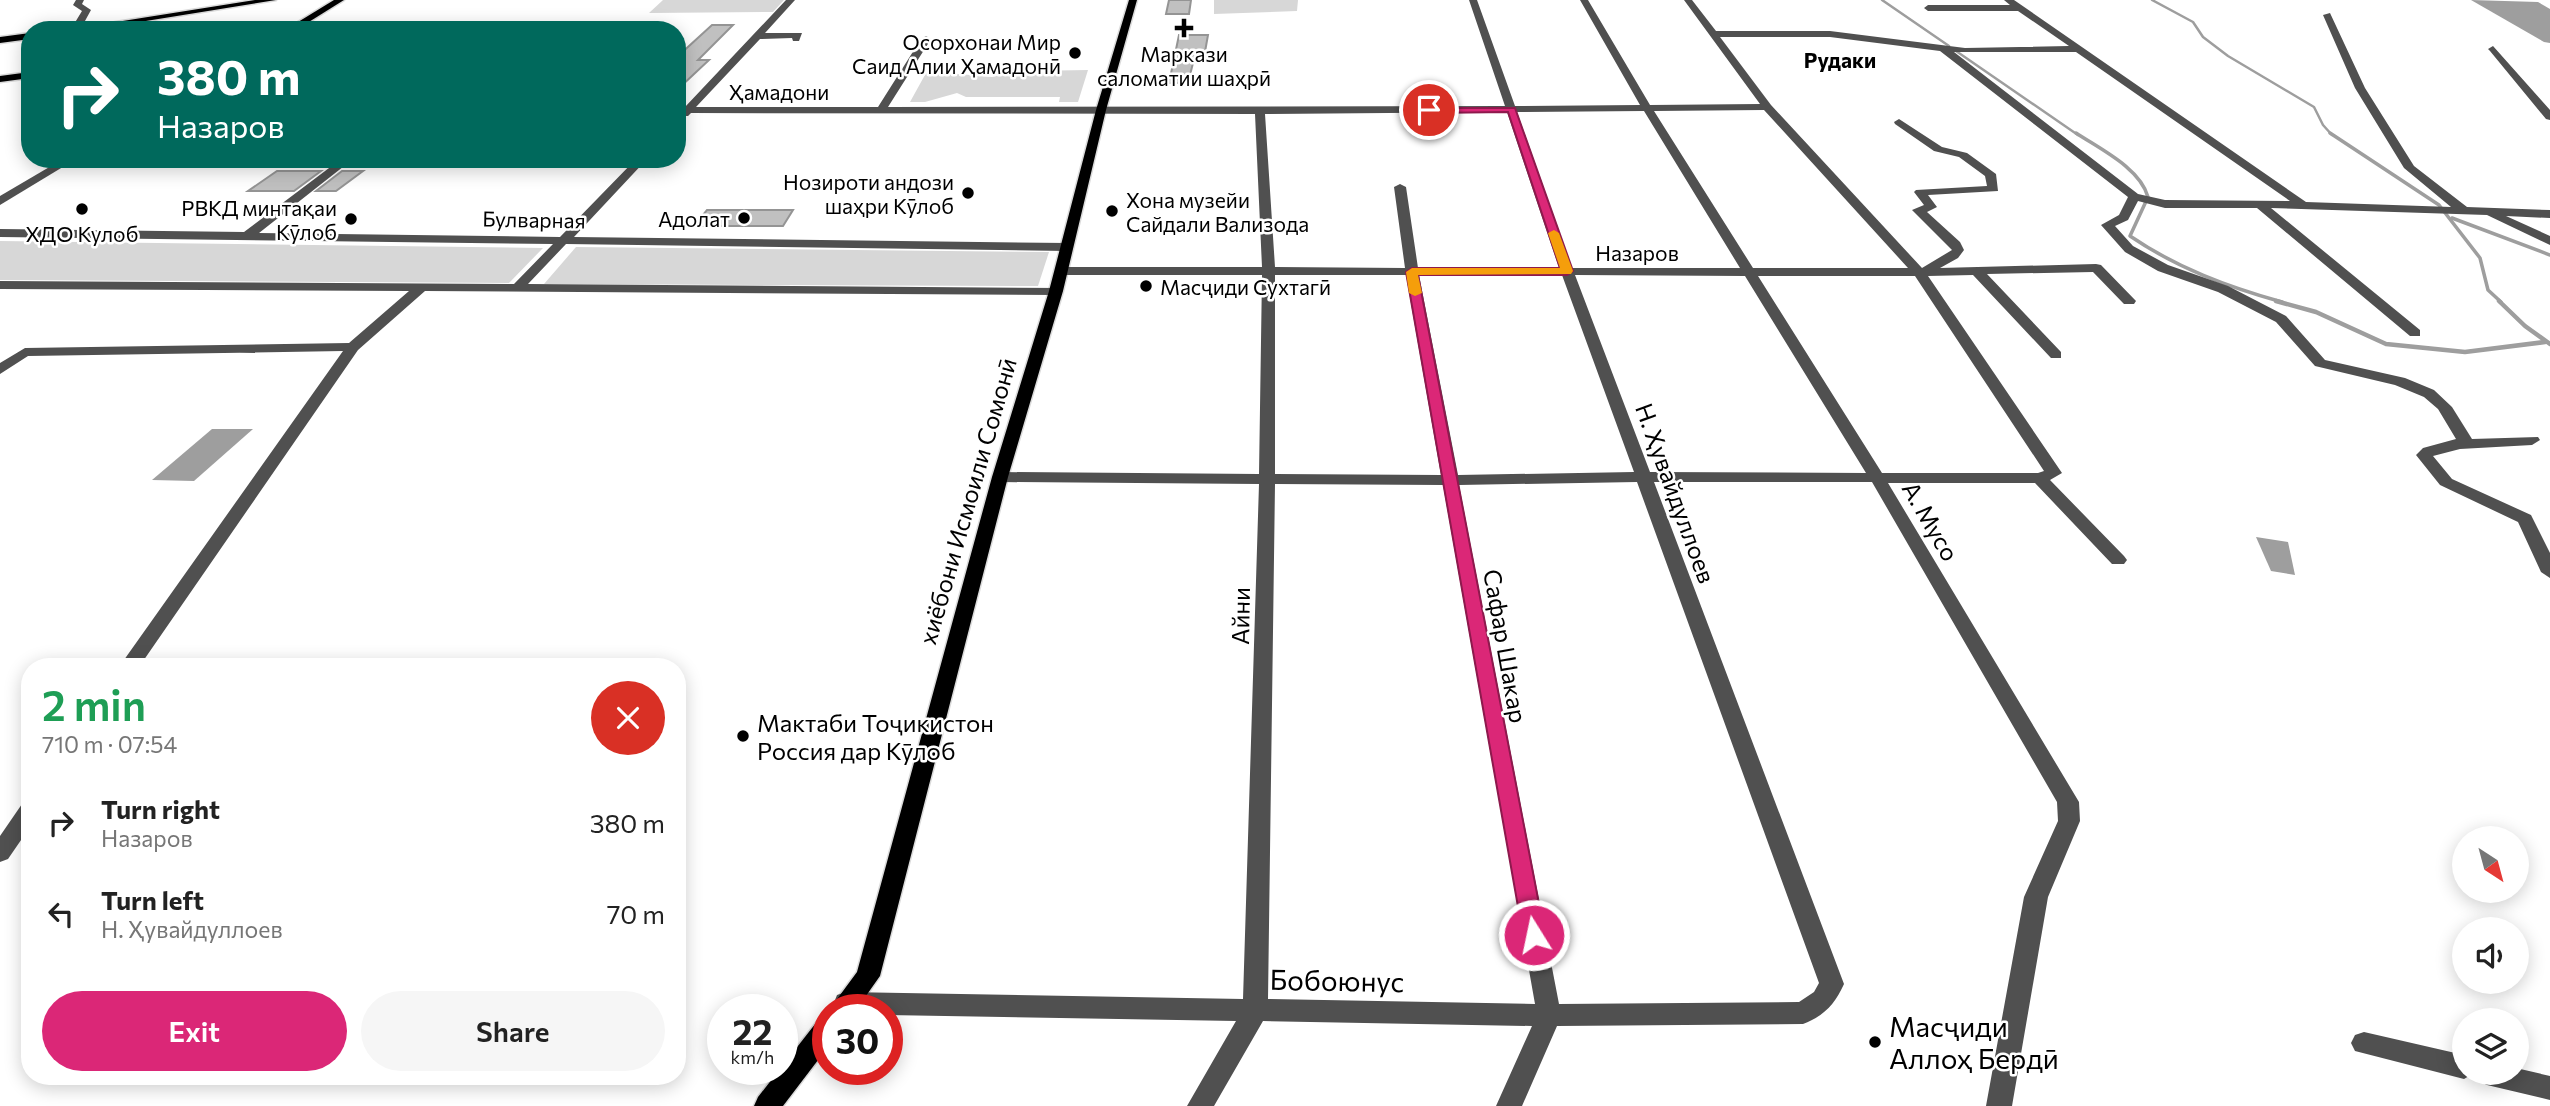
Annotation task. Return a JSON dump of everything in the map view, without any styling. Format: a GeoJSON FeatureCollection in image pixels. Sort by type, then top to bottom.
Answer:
{"type":"FeatureCollection","features":[{"type":"Feature","properties":{"kind":"main road"},"geometry":{"type":"LineString","coordinates":[[130,21],[272,0]]}},
{"type":"Feature","properties":{"kind":"main road"},"geometry":{"type":"LineString","coordinates":[[304,21],[340,0]]}},
{"type":"Feature","properties":{"kind":"main road","name":"хиёбони Исмоили Сомонӣ"},"geometry":{"type":"LineString","coordinates":[[854,994],[868,976],[1000,477],[1056,291],[1101,110],[1133,0]]}},
{"type":"Feature","properties":{"kind":"main road"},"geometry":{"type":"LineString","coordinates":[[0,40],[21,37]]}},
{"type":"Feature","properties":{"kind":"main road"},"geometry":{"type":"LineString","coordinates":[[0,79],[21,76]]}},
{"type":"Feature","properties":{"kind":"main road"},"geometry":{"type":"LineString","coordinates":[[767,1106],[812,1048]]}},
{"type":"Feature","properties":{"kind":"street"},"geometry":{"type":"LineString","coordinates":[[80,0],[77,5],[87,10],[81,21]]}},
{"type":"Feature","properties":{"kind":"street"},"geometry":{"type":"LineString","coordinates":[[686,106],[792,0]]}},
{"type":"Feature","properties":{"kind":"street","name":"Н. Ҳувайдуллоев"},"geometry":{"type":"LineString","coordinates":[[1473,0],[1567,271],[1832,984],[1823,1000]]}},
{"type":"Feature","properties":{"kind":"street","name":"А. Мусо"},"geometry":{"type":"LineString","coordinates":[[1584,0],[1647,108],[1878,480],[2068,802],[2069,821],[2036,897],[1999,1106]]}},
{"type":"Feature","properties":{"kind":"street"},"geometry":{"type":"LineString","coordinates":[[1000,477],[1451,480],[1645,477],[1878,480],[2039,478],[2054,473],[1920,272],[1767,107],[1688,0]]}},
{"type":"Feature","properties":{"kind":"street"},"geometry":{"type":"LineString","coordinates":[[2008,0],[2303,205]]}},
{"type":"Feature","properties":{"kind":"street"},"geometry":{"type":"LineString","coordinates":[[1928,8],[2019,8]]}},
{"type":"Feature","properties":{"kind":"street"},"geometry":{"type":"LineString","coordinates":[[2327,15],[2360,88],[2410,168],[2458,211]]}},
{"type":"Feature","properties":{"kind":"street"},"geometry":{"type":"LineString","coordinates":[[1713,34],[1830,34],[1965,51],[2081,49]]}},
{"type":"Feature","properties":{"kind":"street"},"geometry":{"type":"LineString","coordinates":[[758,36],[799,35],[796,39]]}},
{"type":"Feature","properties":{"kind":"street"},"geometry":{"type":"LineString","coordinates":[[881,110],[926,39]]}},
{"type":"Feature","properties":{"kind":"street"},"geometry":{"type":"LineString","coordinates":[[1941,47],[2134,196],[2165,204],[2303,205],[2550,214]]}},
{"type":"Feature","properties":{"kind":"street"},"geometry":{"type":"LineString","coordinates":[[2493,49],[2550,117]]}},
{"type":"Feature","properties":{"kind":"street","name":"Ҳамадони"},"geometry":{"type":"LineString","coordinates":[[686,110],[1260,111],[1767,107]]}},
{"type":"Feature","properties":{"kind":"street","name":"Айни"},"geometry":{"type":"LineString","coordinates":[[1199,1106],[1255,1011],[1269,271],[1260,111]]}},
{"type":"Feature","properties":{"kind":"street"},"geometry":{"type":"LineString","coordinates":[[1899,122],[1938,149],[1963,155],[1990,174],[1994,189],[1920,192],[1931,207],[1918,210],[1956,245],[1958,250],[1954,256],[1920,272]]}},
{"type":"Feature","properties":{"kind":"street"},"geometry":{"type":"LineString","coordinates":[[0,201],[56,168]]}},
{"type":"Feature","properties":{"kind":"street"},"geometry":{"type":"LineString","coordinates":[[246,237],[336,168]]}},
{"type":"Feature","properties":{"kind":"street"},"geometry":{"type":"LineString","coordinates":[[519,286],[634,168]]}},
{"type":"Feature","properties":{"kind":"street","name":"Сафар Шакар"},"geometry":{"type":"LineString","coordinates":[[1400,187],[1412,272],[1549,1015]]}},
{"type":"Feature","properties":{"kind":"street"},"geometry":{"type":"LineString","coordinates":[[2134,196],[2124,217],[2107,225],[2129,249],[2163,268],[2222,289],[2281,319],[2320,363],[2332,381]]}},
{"type":"Feature","properties":{"kind":"street"},"geometry":{"type":"LineString","coordinates":[[2260,205],[2415,333]]}},
{"type":"Feature","properties":{"kind":"street"},"geometry":{"type":"LineString","coordinates":[[2489,212],[2550,241]]}},
{"type":"Feature","properties":{"kind":"street","name":"Булварная"},"geometry":{"type":"LineString","coordinates":[[0,233],[1067,247]]}},
{"type":"Feature","properties":{"kind":"street","name":"Назаров"},"geometry":{"type":"LineString","coordinates":[[1061,271],[1920,272],[2096,268],[2129,301]]}},
{"type":"Feature","properties":{"kind":"street"},"geometry":{"type":"LineString","coordinates":[[1977,271],[2056,355]]}},
{"type":"Feature","properties":{"kind":"street"},"geometry":{"type":"LineString","coordinates":[[0,285],[1056,291]]}},
{"type":"Feature","properties":{"kind":"street"},"geometry":{"type":"LineString","coordinates":[[135,658],[353,347],[422,287]]}},
{"type":"Feature","properties":{"kind":"street"},"geometry":{"type":"LineString","coordinates":[[0,370],[25,352],[353,347]]}},
{"type":"Feature","properties":{"kind":"street"},"geometry":{"type":"LineString","coordinates":[[2320,363],[2406,384],[2433,396],[2442,404],[2464,439],[2460,444]]}},
{"type":"Feature","properties":{"kind":"street"},"geometry":{"type":"LineString","coordinates":[[2532,440],[2460,444],[2429,451],[2424,455],[2446,482],[2525,519],[2550,572]]}},
{"type":"Feature","properties":{"kind":"street"},"geometry":{"type":"LineString","coordinates":[[2039,478],[2118,560]]}},
{"type":"Feature","properties":{"kind":"street"},"geometry":{"type":"LineString","coordinates":[[0,852],[21,823]]}},
{"type":"Feature","properties":{"kind":"street","name":"Бобоюнус"},"geometry":{"type":"LineString","coordinates":[[903,1008],[1549,1015],[1803,1013],[1823,1000]]}},
{"type":"Feature","properties":{"kind":"street"},"geometry":{"type":"LineString","coordinates":[[1509,1106],[1549,1015]]}},
{"type":"Feature","properties":{"kind":"street"},"geometry":{"type":"LineString","coordinates":[[2364,1043],[2452,1064]]}},
{"type":"Feature","properties":{"kind":"street"},"geometry":{"type":"LineString","coordinates":[[2529,1083],[2550,1088]]}},
{"type":"Feature","properties":{"kind":"shaded area"},"geometry":{"type":"Polygon","coordinates":[[[663,0],[784,0],[773,12],[649,13],[663,0]]]}},
{"type":"Feature","properties":{"kind":"shaded area"},"geometry":{"type":"Polygon","coordinates":[[[1214,0],[1298,0],[1297,11],[1214,14],[1214,0]]]}},
{"type":"Feature","properties":{"kind":"shaded area"},"geometry":{"type":"Polygon","coordinates":[[[2471,0],[2538,2],[2550,9],[2550,43],[2544,42],[2471,0]]]}},
{"type":"Feature","properties":{"kind":"shaded area"},"geometry":{"type":"Polygon","coordinates":[[[931,64],[941,64],[937,72],[992,77],[1006,73],[1026,74],[1028,71],[1088,70],[1078,102],[1059,102],[1060,97],[966,97],[957,93],[925,102],[910,102],[931,64]]]}},
{"type":"Feature","properties":{"kind":"shaded area"},"geometry":{"type":"Polygon","coordinates":[[[0,241],[543,248],[509,283],[0,280],[0,241]]]}},
{"type":"Feature","properties":{"kind":"shaded area"},"geometry":{"type":"Polygon","coordinates":[[[576,247],[1049,252],[1038,286],[544,284],[576,247]]]}},
{"type":"Feature","properties":{"kind":"shaded area"},"geometry":{"type":"Polygon","coordinates":[[[212,429],[253,429],[194,481],[152,480],[212,429]]]}},
{"type":"Feature","properties":{"kind":"shaded area"},"geometry":{"type":"Polygon","coordinates":[[[2256,537],[2288,542],[2295,575],[2271,571],[2256,537]]]}},
{"type":"Feature","properties":{"kind":"building"},"geometry":{"type":"Polygon","coordinates":[[[1169,0],[1191,0],[1189,14],[1166,14],[1169,0]]]}},
{"type":"Feature","properties":{"kind":"building"},"geometry":{"type":"Polygon","coordinates":[[[712,25],[733,25],[698,60],[709,60],[686,82],[686,49],[712,25]]]}},
{"type":"Feature","properties":{"kind":"building"},"geometry":{"type":"Polygon","coordinates":[[[1179,35],[1208,35],[1203,63],[1193,63],[1188,83],[1169,83],[1179,35]]]}},
{"type":"Feature","properties":{"kind":"building"},"geometry":{"type":"Polygon","coordinates":[[[277,171],[321,171],[294,191],[248,191],[277,171]]]}},
{"type":"Feature","properties":{"kind":"building"},"geometry":{"type":"Polygon","coordinates":[[[342,171],[363,171],[336,191],[316,191],[342,171]]]}},
{"type":"Feature","properties":{"kind":"building","name":"Адолат"},"geometry":{"type":"Polygon","coordinates":[[[707,210],[793,210],[783,226],[694,226],[707,210]]]}},
{"type":"Feature","properties":{"kind":"waterway"},"geometry":{"type":"LineString","coordinates":[[1882,0],[1949,46]]}},
{"type":"Feature","properties":{"kind":"waterway"},"geometry":{"type":"LineString","coordinates":[[2152,0],[2193,22],[2203,37],[2228,56],[2314,107],[2330,133]]}},
{"type":"Feature","properties":{"kind":"waterway"},"geometry":{"type":"LineString","coordinates":[[1956,51],[2078,135]]}},
{"type":"Feature","properties":{"kind":"waterway"},"geometry":{"type":"LineString","coordinates":[[2076,133],[2118,160],[2144,187],[2148,197],[2130,236],[2166,258],[2203,275],[2282,302]]}},
{"type":"Feature","properties":{"kind":"waterway"},"geometry":{"type":"LineString","coordinates":[[2330,133],[2439,205],[2480,258],[2488,290],[2501,302]]}},
{"type":"Feature","properties":{"kind":"waterway"},"geometry":{"type":"LineString","coordinates":[[2452,218],[2550,255]]}},
{"type":"Feature","properties":{"kind":"waterway"},"geometry":{"type":"LineString","coordinates":[[2276,301],[2316,312],[2386,344],[2465,352],[2545,342]]}},
{"type":"Feature","properties":{"kind":"waterway"},"geometry":{"type":"LineString","coordinates":[[2499,301],[2525,326],[2550,344]]}},
{"type":"Feature","properties":{"kind":"slow traffic"},"geometry":{"type":"LineString","coordinates":[[1415,293],[1412,272],[1567,271],[1554,233]]}},
{"type":"Feature","properties":{"kind":"place","name":"Маркази саломатии шаҳрӣ"},"geometry":{"type":"Point","coordinates":[1184,28]}},
{"type":"Feature","properties":{"kind":"place","name":"Осорхонаи Мир Саид Алии Ҳамадонӣ"},"geometry":{"type":"Point","coordinates":[1075,53]}},
{"type":"Feature","properties":{"kind":"place","name":"Нозироти андози шаҳри Кӯлоб"},"geometry":{"type":"Point","coordinates":[968,193]}},
{"type":"Feature","properties":{"kind":"place","name":"ХДО Кулоб"},"geometry":{"type":"Point","coordinates":[82,209]}},
{"type":"Feature","properties":{"kind":"place","name":"Хона музейи Сайдали Вализода"},"geometry":{"type":"Point","coordinates":[1112,211]}},
{"type":"Feature","properties":{"kind":"place","name":"Адолат"},"geometry":{"type":"Point","coordinates":[744,218]}},
{"type":"Feature","properties":{"kind":"place","name":"РВКД минтақаи Кӯлоб"},"geometry":{"type":"Point","coordinates":[351,219]}},
{"type":"Feature","properties":{"kind":"place","name":"Масҷиди Сухтагӣ"},"geometry":{"type":"Point","coordinates":[1146,286]}},
{"type":"Feature","properties":{"kind":"place","name":"Мактаби Тоҷикистон Россия дар Кӯлоб"},"geometry":{"type":"Point","coordinates":[743,736]}},
{"type":"Feature","properties":{"kind":"place","name":"Масҷиди Аллоҳ Бердӣ"},"geometry":{"type":"Point","coordinates":[1875,1042]}},
{"type":"Feature","properties":{"kind":"district","name":"Рудаки"},"geometry":{"type":"Point","coordinates":[1840,59]}},
{"type":"Feature","properties":{"kind":"route"},"geometry":{"type":"LineString","coordinates":[[1429,110],[1511,110],[1567,271],[1412,272],[1534,935]]}}]}
